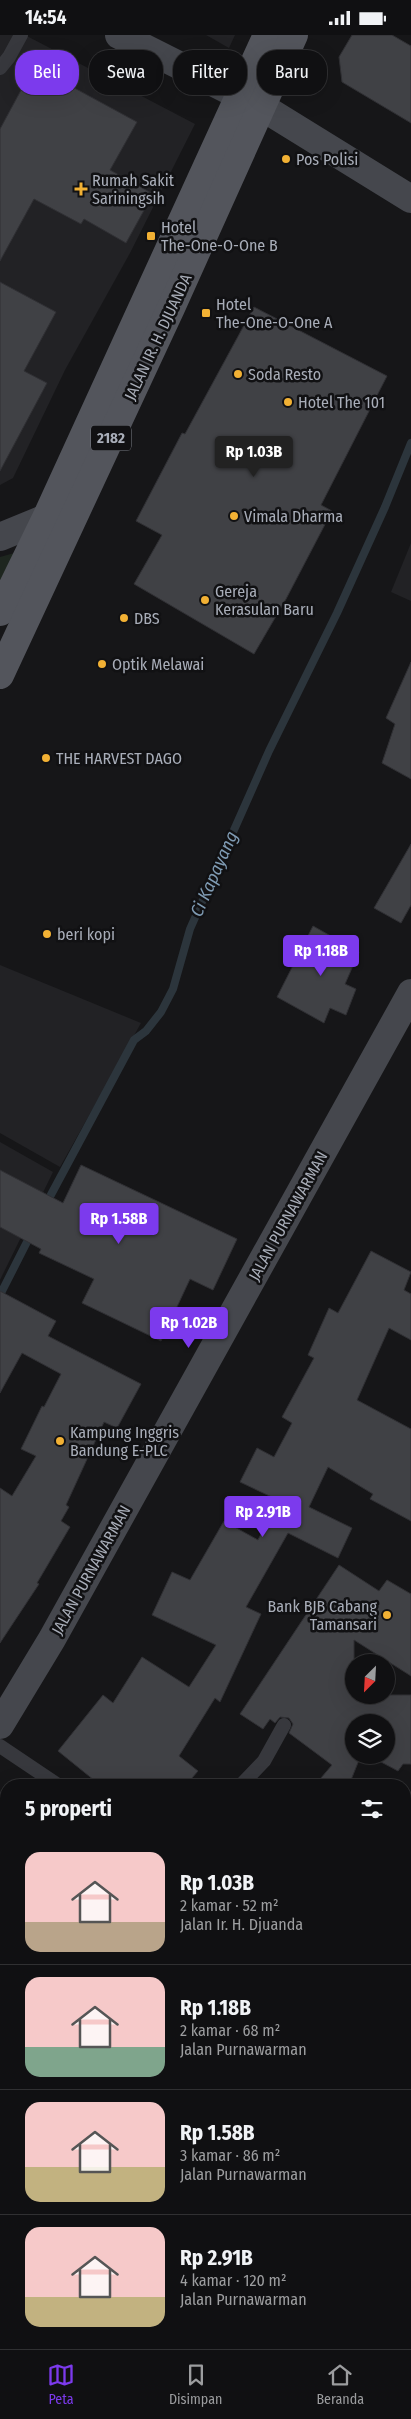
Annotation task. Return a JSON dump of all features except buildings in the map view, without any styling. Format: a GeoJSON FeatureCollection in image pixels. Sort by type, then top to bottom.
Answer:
{"type":"FeatureCollection","features":[{"type":"Feature","properties":{"kind":"main road"},"geometry":{"type":"LineString","coordinates":[[251,101],[267,35]]}},
{"type":"Feature","properties":{"kind":"main road"},"geometry":{"type":"LineString","coordinates":[[251,101],[294,35]]}},
{"type":"Feature","properties":{"kind":"main road","name":"JALAN IR. H. DJUANDA"},"geometry":{"type":"LineString","coordinates":[[0,612],[251,101]]}},
{"type":"Feature","properties":{"kind":"main road","name":"JALAN IR. H. DJUANDA"},"geometry":{"type":"LineString","coordinates":[[0,675],[251,101]]}},
{"type":"Feature","properties":{"kind":"street"},"geometry":{"type":"LineString","coordinates":[[119,35],[251,101],[411,199]]}},
{"type":"Feature","properties":{"kind":"street"},"geometry":{"type":"LineString","coordinates":[[0,537],[46,518]]}},
{"type":"Feature","properties":{"kind":"street","name":"JALAN PURNAWARMAN"},"geometry":{"type":"LineString","coordinates":[[0,1725],[52,1639],[411,993]]}},
{"type":"Feature","properties":{"kind":"lane"},"geometry":{"type":"LineString","coordinates":[[0,68],[9,57],[21,35]]}},
{"type":"Feature","properties":{"kind":"lane"},"geometry":{"type":"LineString","coordinates":[[247,1779],[264,1761],[284,1725]]}},
{"type":"Feature","properties":{"kind":"lane"},"geometry":{"type":"LineString","coordinates":[[0,1746],[49,1779]]}},
{"type":"Feature","properties":{"kind":"shaded area","name":"Rumah Sakit Sariningsih"},"geometry":{"type":"Polygon","coordinates":[[[0,35],[25,35],[54,50],[15,50],[15,95],[79,95],[79,63],[89,69],[89,95],[140,95],[195,124],[130,253],[65,370],[13,478],[0,485],[0,35]]]}},
{"type":"Feature","properties":{"kind":"shaded area"},"geometry":{"type":"Polygon","coordinates":[[[206,35],[235,35],[229,48],[206,35]]]}},
{"type":"Feature","properties":{"kind":"shaded area"},"geometry":{"type":"Polygon","coordinates":[[[411,543],[411,601],[391,592],[411,543]]]}},
{"type":"Feature","properties":{"kind":"shaded area"},"geometry":{"type":"Polygon","coordinates":[[[18,552],[0,591],[0,557],[18,552]]]}},
{"type":"Feature","properties":{"kind":"shaded area"},"geometry":{"type":"Polygon","coordinates":[[[0,965],[141,1023],[60,1167],[0,1133],[0,965]]]}},
{"type":"Feature","properties":{"kind":"shaded area"},"geometry":{"type":"Polygon","coordinates":[[[0,1142],[53,1172],[0,1280],[0,1142]]]}},
{"type":"Feature","properties":{"kind":"waterway","name":"Ci Kapayang"},"geometry":{"type":"LineString","coordinates":[[46,1204],[134,1040],[146,1031],[161,1012],[173,989],[190,929],[269,751],[337,613],[385,507],[411,443]]}},
{"type":"Feature","properties":{"kind":"waterway","name":"Ci Kapayang"},"geometry":{"type":"LineString","coordinates":[[0,1295],[31,1234]]}},
{"type":"Feature","properties":{"kind":"place","name":"Pos Polisi"},"geometry":{"type":"Point","coordinates":[286,159]}},
{"type":"Feature","properties":{"kind":"place","name":"Rumah Sakit Sariningsih"},"geometry":{"type":"Point","coordinates":[81,189]}},
{"type":"Feature","properties":{"kind":"place","name":"Hotel The-One-O-One B"},"geometry":{"type":"Point","coordinates":[151,236]}},
{"type":"Feature","properties":{"kind":"place","name":"Hotel The-One-O-One A"},"geometry":{"type":"Point","coordinates":[206,313]}},
{"type":"Feature","properties":{"kind":"place","name":"Soda Resto"},"geometry":{"type":"Point","coordinates":[238,374]}},
{"type":"Feature","properties":{"kind":"place","name":"Hotel The 101"},"geometry":{"type":"Point","coordinates":[288,402]}},
{"type":"Feature","properties":{"kind":"place","name":"Vimala Dharma"},"geometry":{"type":"Point","coordinates":[234,516]}},
{"type":"Feature","properties":{"kind":"place","name":"Gereja Kerasulan Baru"},"geometry":{"type":"Point","coordinates":[205,600]}},
{"type":"Feature","properties":{"kind":"place","name":"DBS"},"geometry":{"type":"Point","coordinates":[124,618]}},
{"type":"Feature","properties":{"kind":"place","name":"Optik Melawai"},"geometry":{"type":"Point","coordinates":[102,664]}},
{"type":"Feature","properties":{"kind":"place","name":"THE HARVEST DAGO"},"geometry":{"type":"Point","coordinates":[46,758]}},
{"type":"Feature","properties":{"kind":"place","name":"beri kopi"},"geometry":{"type":"Point","coordinates":[47,934]}},
{"type":"Feature","properties":{"kind":"place","name":"Kampung Inggris Bandung E-PLC"},"geometry":{"type":"Point","coordinates":[60,1441]}},
{"type":"Feature","properties":{"kind":"place","name":"Bank BJB Cabang Tamansari"},"geometry":{"type":"Point","coordinates":[387,1615]}}]}
